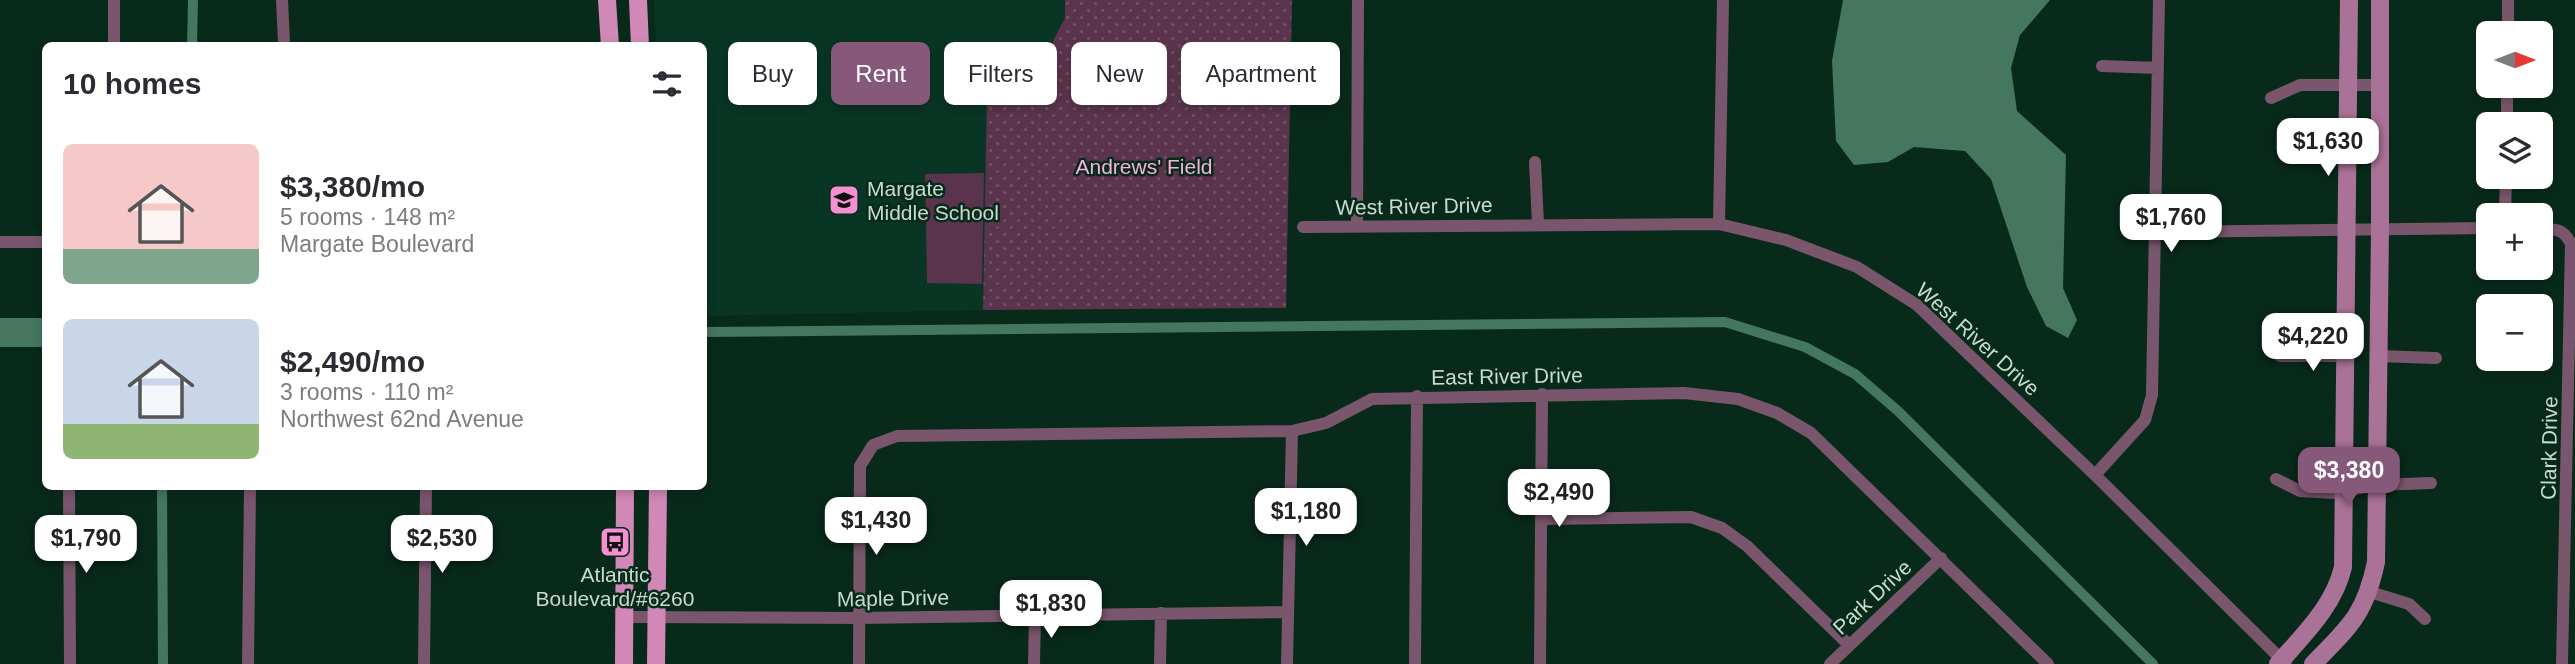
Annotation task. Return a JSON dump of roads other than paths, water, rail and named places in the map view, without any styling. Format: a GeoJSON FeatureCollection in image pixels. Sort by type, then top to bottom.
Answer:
{"type":"FeatureCollection","features":[{"type":"Feature","properties":{"kind":"main road"},"geometry":{"type":"LineString","coordinates":[[607,0],[610,42]]}},
{"type":"Feature","properties":{"kind":"main road"},"geometry":{"type":"LineString","coordinates":[[638,0],[640,42]]}},
{"type":"Feature","properties":{"kind":"main road"},"geometry":{"type":"LineString","coordinates":[[624,664],[625,490]]}},
{"type":"Feature","properties":{"kind":"main road"},"geometry":{"type":"LineString","coordinates":[[656,664],[658,490]]}},
{"type":"Feature","properties":{"kind":"street"},"geometry":{"type":"LineString","coordinates":[[114,0],[114,42]]}},
{"type":"Feature","properties":{"kind":"street"},"geometry":{"type":"LineString","coordinates":[[282,0],[284,42]]}},
{"type":"Feature","properties":{"kind":"street"},"geometry":{"type":"LineString","coordinates":[[1357,226],[1358,0]]}},
{"type":"Feature","properties":{"kind":"street"},"geometry":{"type":"LineString","coordinates":[[1719,224],[1723,0]]}},
{"type":"Feature","properties":{"kind":"street"},"geometry":{"type":"LineString","coordinates":[[2095,475],[2145,421],[2152,395],[2159,0]]}},
{"type":"Feature","properties":{"kind":"street"},"geometry":{"type":"LineString","coordinates":[[2282,663],[2324,611],[2339,583],[2343,567],[2349,0]]}},
{"type":"Feature","properties":{"kind":"street"},"geometry":{"type":"LineString","coordinates":[[2313,664],[2353,622],[2370,592],[2376,562],[2380,0]]}},
{"type":"Feature","properties":{"kind":"street"},"geometry":{"type":"LineString","coordinates":[[2508,0],[2508,21]]}},
{"type":"Feature","properties":{"kind":"street"},"geometry":{"type":"LineString","coordinates":[[2102,66],[2158,68]]}},
{"type":"Feature","properties":{"kind":"street"},"geometry":{"type":"LineString","coordinates":[[2271,98],[2300,85],[2378,85]]}},
{"type":"Feature","properties":{"kind":"street"},"geometry":{"type":"LineString","coordinates":[[1535,162],[1538,224]]}},
{"type":"Feature","properties":{"kind":"street","name":"West River Drive"},"geometry":{"type":"LineString","coordinates":[[1303,227],[1719,224],[1786,240],[1857,267],[1917,305],[2095,475],[2282,663]]}},
{"type":"Feature","properties":{"kind":"street"},"geometry":{"type":"LineString","coordinates":[[2155,232],[2476,228]]}},
{"type":"Feature","properties":{"kind":"street","name":"Clark Drive"},"geometry":{"type":"LineString","coordinates":[[2553,229],[2566,234],[2571,244],[2573,279],[2567,660]]}},
{"type":"Feature","properties":{"kind":"street"},"geometry":{"type":"LineString","coordinates":[[0,243],[42,242]]}},
{"type":"Feature","properties":{"kind":"street"},"geometry":{"type":"LineString","coordinates":[[2280,356],[2346,356]]}},
{"type":"Feature","properties":{"kind":"street"},"geometry":{"type":"LineString","coordinates":[[2378,356],[2436,358]]}},
{"type":"Feature","properties":{"kind":"street","name":"East River Drive"},"geometry":{"type":"LineString","coordinates":[[859,618],[860,466],[873,445],[897,436],[1292,431],[1326,422],[1372,399],[1417,396],[1684,393],[1738,398],[1777,412],[1811,433],[2048,664]]}},
{"type":"Feature","properties":{"kind":"street"},"geometry":{"type":"LineString","coordinates":[[1540,664],[1542,394]]}},
{"type":"Feature","properties":{"kind":"street"},"geometry":{"type":"LineString","coordinates":[[1415,664],[1417,396]]}},
{"type":"Feature","properties":{"kind":"street"},"geometry":{"type":"LineString","coordinates":[[1287,664],[1292,431]]}},
{"type":"Feature","properties":{"kind":"street"},"geometry":{"type":"LineString","coordinates":[[2276,479],[2300,491],[2344,491],[2376,485],[2431,483]]}},
{"type":"Feature","properties":{"kind":"street"},"geometry":{"type":"LineString","coordinates":[[69,490],[69,664]]}},
{"type":"Feature","properties":{"kind":"street"},"geometry":{"type":"LineString","coordinates":[[248,664],[250,490]]}},
{"type":"Feature","properties":{"kind":"street"},"geometry":{"type":"LineString","coordinates":[[424,664],[426,490]]}},
{"type":"Feature","properties":{"kind":"street"},"geometry":{"type":"LineString","coordinates":[[1542,519],[1691,517],[1722,528],[1747,546],[1849,645]]}},
{"type":"Feature","properties":{"kind":"street","name":"Park Drive"},"geometry":{"type":"LineString","coordinates":[[1830,664],[1941,558]]}},
{"type":"Feature","properties":{"kind":"street"},"geometry":{"type":"LineString","coordinates":[[2370,592],[2409,604],[2425,619]]}},
{"type":"Feature","properties":{"kind":"street","name":"Maple Drive"},"geometry":{"type":"LineString","coordinates":[[624,617],[859,618],[1288,612]]}},
{"type":"Feature","properties":{"kind":"street"},"geometry":{"type":"LineString","coordinates":[[1160,664],[1161,613]]}},
{"type":"Feature","properties":{"kind":"street"},"geometry":{"type":"LineString","coordinates":[[1034,664],[1035,615]]}},
{"type":"Feature","properties":{"kind":"street"},"geometry":{"type":"LineString","coordinates":[[859,618],[859,664]]}},
{"type":"Feature","properties":{"kind":"waterway"},"geometry":{"type":"LineString","coordinates":[[192,42],[193,0]]}},
{"type":"Feature","properties":{"kind":"waterway"},"geometry":{"type":"LineString","coordinates":[[707,332],[1725,322],[1805,347],[1855,374],[1898,411],[2153,664]]}},
{"type":"Feature","properties":{"kind":"waterway"},"geometry":{"type":"LineString","coordinates":[[162,490],[163,664]]}},
{"type":"Feature","properties":{"kind":"place","name":"Margate Middle School"},"geometry":{"type":"Point","coordinates":[844,200]}},
{"type":"Feature","properties":{"kind":"place","name":"Atlantic Boulevard/#6260"},"geometry":{"type":"Point","coordinates":[615,542]}},
{"type":"Feature","properties":{"kind":"park label","name":"Andrews' Field"},"geometry":{"type":"Point","coordinates":[1144,166]}}]}
